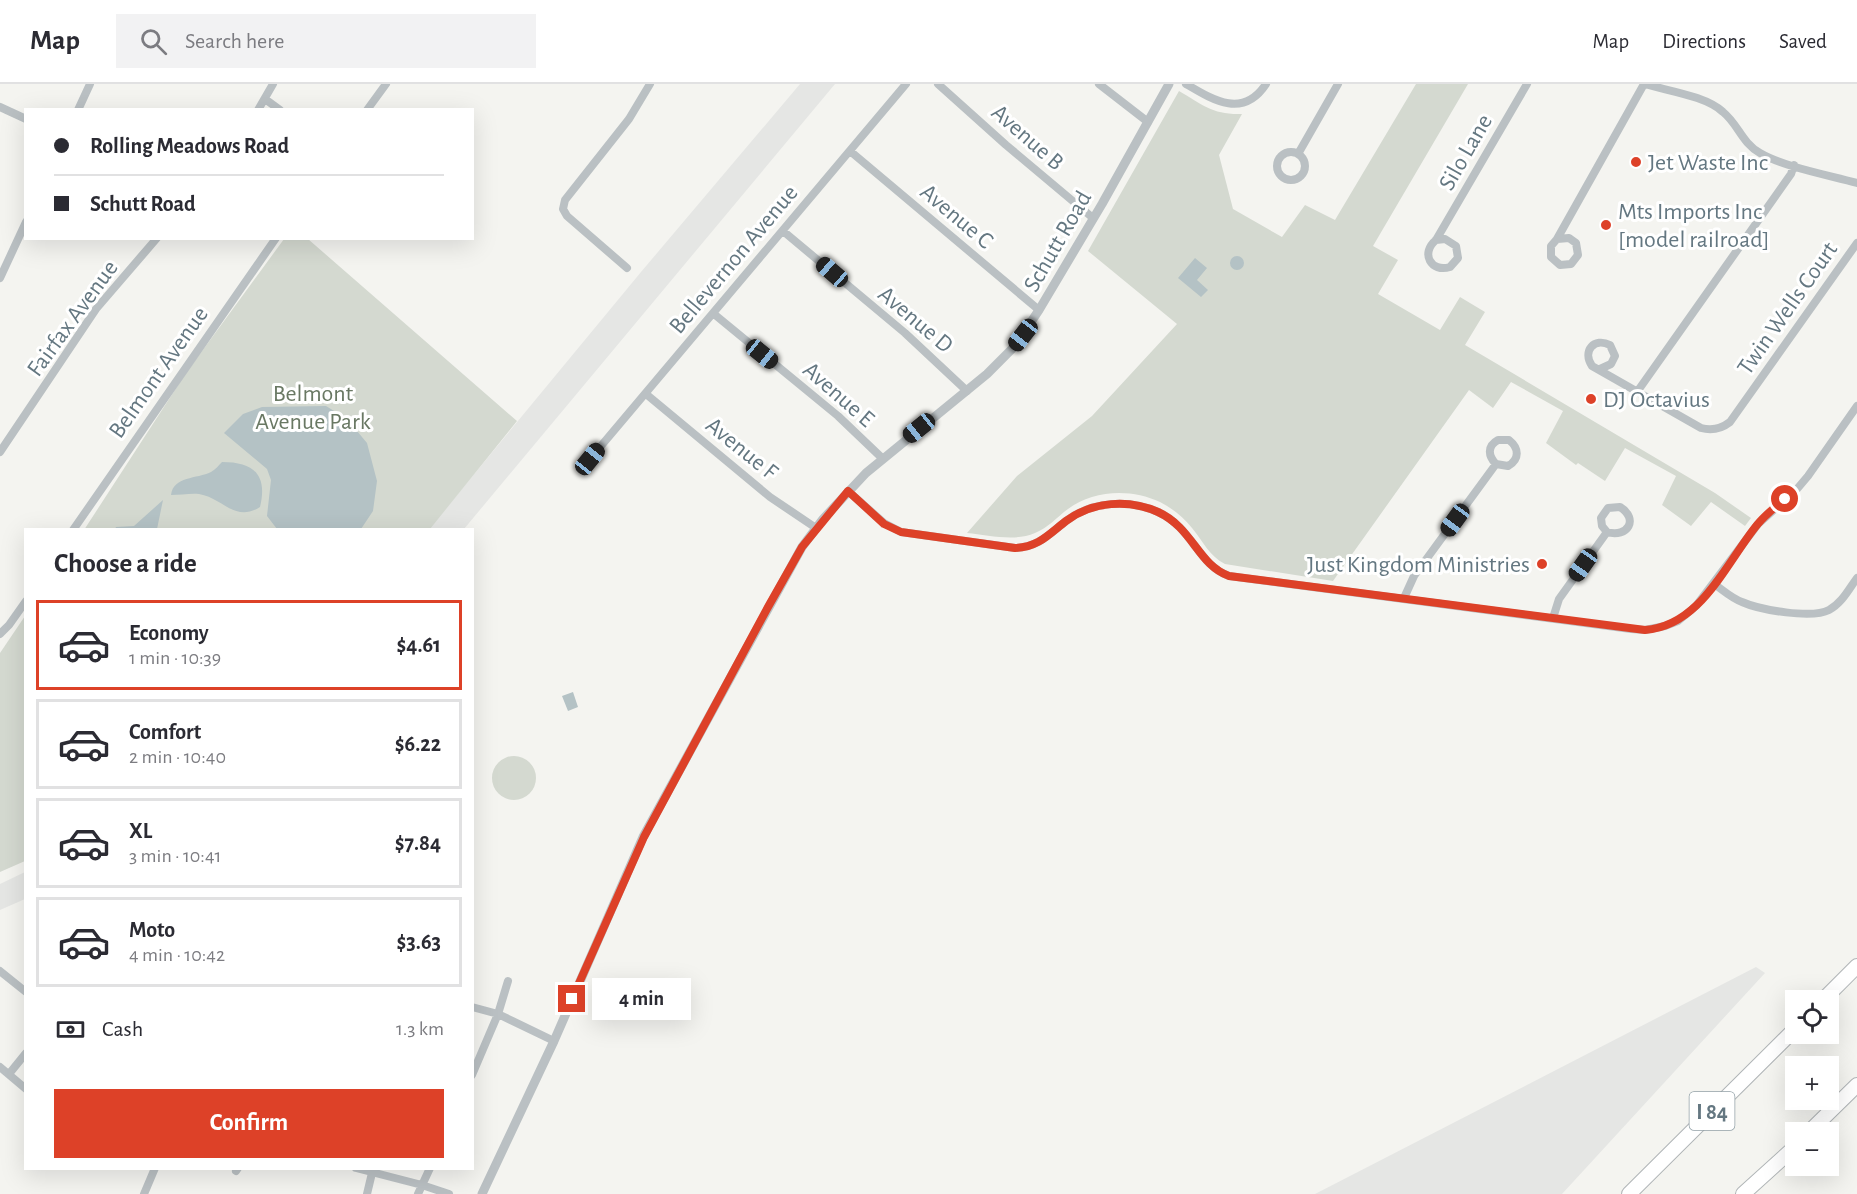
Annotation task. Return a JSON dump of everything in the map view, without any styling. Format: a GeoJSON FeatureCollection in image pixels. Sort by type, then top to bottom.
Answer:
{"type":"FeatureCollection","features":[{"type":"Feature","properties":{"kind":"highway"},"geometry":{"type":"LineString","coordinates":[[1833,990],[1857,966]]}},
{"type":"Feature","properties":{"kind":"highway","name":"I 84"},"geometry":{"type":"LineString","coordinates":[[1629,1194],[1785,1039]]}},
{"type":"Feature","properties":{"kind":"highway"},"geometry":{"type":"LineString","coordinates":[[1819,1122],[1857,1084]]}},
{"type":"Feature","properties":{"kind":"highway"},"geometry":{"type":"LineString","coordinates":[[1743,1194],[1785,1156]]}},
{"type":"Feature","properties":{"kind":"street"},"geometry":{"type":"LineString","coordinates":[[79,108],[90,84]]}},
{"type":"Feature","properties":{"kind":"street"},"geometry":{"type":"LineString","coordinates":[[259,108],[273,84]]}},
{"type":"Feature","properties":{"kind":"street"},"geometry":{"type":"LineString","coordinates":[[368,108],[386,84]]}},
{"type":"Feature","properties":{"kind":"street"},"geometry":{"type":"LineString","coordinates":[[627,268],[567,216],[563,209],[565,200],[629,119],[650,84]]}},
{"type":"Feature","properties":{"kind":"street","name":"Bellevernon Avenue"},"geometry":{"type":"LineString","coordinates":[[590,459],[906,84]]}},
{"type":"Feature","properties":{"kind":"street","name":"Avenue B"},"geometry":{"type":"LineString","coordinates":[[938,84],[1093,218]]}},
{"type":"Feature","properties":{"kind":"street"},"geometry":{"type":"LineString","coordinates":[[1099,84],[1148,122]]}},
{"type":"Feature","properties":{"kind":"street","name":"Schutt Road"},"geometry":{"type":"LineString","coordinates":[[483,1194],[554,1041],[644,837],[802,547],[848,491],[882,458],[967,391],[1006,356],[1023,335],[1169,84]]}},
{"type":"Feature","properties":{"kind":"street"},"geometry":{"type":"LineString","coordinates":[[1186,84],[1215,101],[1232,104],[1251,99],[1266,84]]}},
{"type":"Feature","properties":{"kind":"street"},"geometry":{"type":"LineString","coordinates":[[1298,154],[1338,84]]}},
{"type":"Feature","properties":{"kind":"street","name":"Silo Lane"},"geometry":{"type":"LineString","coordinates":[[1436,240],[1445,239],[1456,246],[1458,258],[1450,267],[1439,269],[1429,260],[1429,246],[1436,240],[1527,84]]}},
{"type":"Feature","properties":{"kind":"street"},"geometry":{"type":"LineString","coordinates":[[1557,239],[1645,84],[1718,107],[1729,117],[1749,146],[1770,158],[1857,183]]}},
{"type":"Feature","properties":{"kind":"street"},"geometry":{"type":"LineString","coordinates":[[265,99],[277,108]]}},
{"type":"Feature","properties":{"kind":"street"},"geometry":{"type":"LineString","coordinates":[[0,107],[24,118]]}},
{"type":"Feature","properties":{"kind":"street","name":"Avenue C"},"geometry":{"type":"LineString","coordinates":[[850,151],[1039,310]]}},
{"type":"Feature","properties":{"kind":"street"},"geometry":{"type":"LineString","coordinates":[[1637,392],[1765,213],[1791,174],[1794,165]]}},
{"type":"Feature","properties":{"kind":"street"},"geometry":{"type":"LineString","coordinates":[[0,278],[24,226]]}},
{"type":"Feature","properties":{"kind":"street","name":"Avenue D"},"geometry":{"type":"LineString","coordinates":[[783,231],[905,333],[967,391]]}},
{"type":"Feature","properties":{"kind":"street","name":"Fairfax Avenue"},"geometry":{"type":"LineString","coordinates":[[0,452],[96,309],[155,240]]}},
{"type":"Feature","properties":{"kind":"street","name":"Belmont Avenue"},"geometry":{"type":"LineString","coordinates":[[75,528],[275,240]]}},
{"type":"Feature","properties":{"kind":"street","name":"Twin Wells Court"},"geometry":{"type":"LineString","coordinates":[[1600,369],[1701,428],[1712,430],[1726,425],[1857,243]]}},
{"type":"Feature","properties":{"kind":"street","name":"Avenue E"},"geometry":{"type":"LineString","coordinates":[[714,314],[831,410],[882,458]]}},
{"type":"Feature","properties":{"kind":"street","name":"Avenue F"},"geometry":{"type":"LineString","coordinates":[[646,394],[770,497],[816,528]]}},
{"type":"Feature","properties":{"kind":"street"},"geometry":{"type":"LineString","coordinates":[[848,491],[884,524],[901,532],[1015,548],[1038,544],[1068,520],[1087,509],[1110,504],[1136,505],[1159,513],[1178,525],[1191,538],[1210,564],[1229,576],[1631,629],[1655,629],[1678,621],[1689,613],[1714,584],[1758,524],[1802,484],[1857,406]]}},
{"type":"Feature","properties":{"kind":"street"},"geometry":{"type":"LineString","coordinates":[[1404,598],[1414,576],[1496,464]]}},
{"type":"Feature","properties":{"kind":"street"},"geometry":{"type":"LineString","coordinates":[[1553,618],[1559,599],[1606,532]]}},
{"type":"Feature","properties":{"kind":"street"},"geometry":{"type":"LineString","coordinates":[[1714,584],[1744,603],[1761,608],[1815,614],[1829,610],[1838,604],[1857,578]]}},
{"type":"Feature","properties":{"kind":"street"},"geometry":{"type":"LineString","coordinates":[[0,634],[9,626],[24,604]]}},
{"type":"Feature","properties":{"kind":"street"},"geometry":{"type":"LineString","coordinates":[[0,971],[24,990]]}},
{"type":"Feature","properties":{"kind":"street"},"geometry":{"type":"LineString","coordinates":[[474,1070],[498,1014],[508,981]]}},
{"type":"Feature","properties":{"kind":"street"},"geometry":{"type":"LineString","coordinates":[[474,1008],[498,1014],[554,1041]]}},
{"type":"Feature","properties":{"kind":"street"},"geometry":{"type":"LineString","coordinates":[[9,1074],[24,1055]]}},
{"type":"Feature","properties":{"kind":"street"},"geometry":{"type":"LineString","coordinates":[[0,1067],[24,1087]]}},
{"type":"Feature","properties":{"kind":"street"},"geometry":{"type":"LineString","coordinates":[[144,1194],[154,1170]]}},
{"type":"Feature","properties":{"kind":"street"},"geometry":{"type":"LineString","coordinates":[[362,1170],[449,1194]]}},
{"type":"Feature","properties":{"kind":"street"},"geometry":{"type":"LineString","coordinates":[[418,1194],[429,1170]]}},
{"type":"Feature","properties":{"kind":"street"},"geometry":{"type":"LineString","coordinates":[[367,1194],[372,1173]]}},
{"type":"Feature","properties":{"kind":"shaded area"},"geometry":{"type":"Polygon","coordinates":[[[800,84],[835,84],[465,528],[430,528],[800,84]]]}},
{"type":"Feature","properties":{"kind":"shaded area"},"geometry":{"type":"Polygon","coordinates":[[[1237,256],[1242,258],[1244,263],[1242,268],[1237,270],[1232,268],[1230,263],[1232,258],[1237,256]]]}},
{"type":"Feature","properties":{"kind":"shaded area"},"geometry":{"type":"Polygon","coordinates":[[[1195,258],[1207,268],[1197,280],[1208,290],[1201,297],[1178,278],[1195,258]]]}},
{"type":"Feature","properties":{"kind":"shaded area"},"geometry":{"type":"Polygon","coordinates":[[[326,406],[347,419],[367,443],[377,481],[373,511],[362,528],[276,528],[267,516],[271,480],[267,469],[224,433],[243,414],[262,407],[326,406]]]}},
{"type":"Feature","properties":{"kind":"shaded area"},"geometry":{"type":"Polygon","coordinates":[[[222,462],[242,464],[256,472],[262,486],[260,507],[243,512],[199,494],[171,495],[176,484],[211,472],[222,462]]]}},
{"type":"Feature","properties":{"kind":"shaded area"},"geometry":{"type":"Polygon","coordinates":[[[163,500],[157,528],[116,528],[134,526],[163,500]]]}},
{"type":"Feature","properties":{"kind":"shaded area"},"geometry":{"type":"Polygon","coordinates":[[[573,692],[578,707],[568,711],[562,696],[573,692]]]}},
{"type":"Feature","properties":{"kind":"shaded area"},"geometry":{"type":"Polygon","coordinates":[[[24,872],[24,899],[0,910],[0,884],[24,872]]]}},
{"type":"Feature","properties":{"kind":"shaded area"},"geometry":{"type":"Polygon","coordinates":[[[1756,967],[1765,973],[1562,1194],[1315,1194],[1756,967]]]}},
{"type":"Feature","properties":{"kind":"green space"},"geometry":{"type":"Polygon","coordinates":[[[1416,84],[1468,84],[1373,246],[1398,260],[1378,294],[1440,330],[1460,297],[1485,312],[1465,345],[1715,493],[1751,518],[1745,526],[1711,502],[1691,526],[1662,505],[1676,476],[1625,448],[1605,481],[1578,463],[1576,465],[1546,443],[1563,411],[1511,382],[1493,408],[1469,390],[1333,581],[1225,564],[1210,553],[1185,520],[1169,507],[1149,498],[1125,493],[1089,498],[1068,509],[1044,528],[1027,536],[1001,537],[967,533],[1017,476],[1092,416],[1177,324],[1088,251],[1179,91],[1216,111],[1242,114],[1219,155],[1233,209],[1282,237],[1305,205],[1335,220],[1416,84]]]}},
{"type":"Feature","properties":{"kind":"green space","name":"Belmont Avenue Park"},"geometry":{"type":"Polygon","coordinates":[[[283,240],[309,240],[517,421],[431,528],[85,528],[186,373],[283,240]]]}},
{"type":"Feature","properties":{"kind":"green space"},"geometry":{"type":"Polygon","coordinates":[[[24,617],[24,861],[0,872],[0,653],[24,617]]]}},
{"type":"Feature","properties":{"kind":"green space"},"geometry":{"type":"Polygon","coordinates":[[[514,756],[530,762],[536,778],[530,794],[514,800],[498,794],[492,778],[498,762],[514,756]]]}},
{"type":"Feature","properties":{"kind":"place","name":"Jet Waste Inc"},"geometry":{"type":"Point","coordinates":[1636,162]}},
{"type":"Feature","properties":{"kind":"place","name":"Mts Imports Inc [model railroad]"},"geometry":{"type":"Point","coordinates":[1606,225]}},
{"type":"Feature","properties":{"kind":"place","name":"DJ Octavius"},"geometry":{"type":"Point","coordinates":[1591,399]}},
{"type":"Feature","properties":{"kind":"place","name":"Just Kingdom Ministries"},"geometry":{"type":"Point","coordinates":[1542,564]}},
{"type":"Feature","properties":{"kind":"route"},"geometry":{"type":"LineString","coordinates":[[572,999],[636,853],[695,741],[802,547],[848,491],[884,524],[901,532],[1015,548],[1038,544],[1068,520],[1087,509],[1110,504],[1136,505],[1166,516],[1178,525],[1191,538],[1210,564],[1229,576],[1645,630],[1678,621],[1689,613],[1703,598],[1758,524],[1785,499]]}}]}
